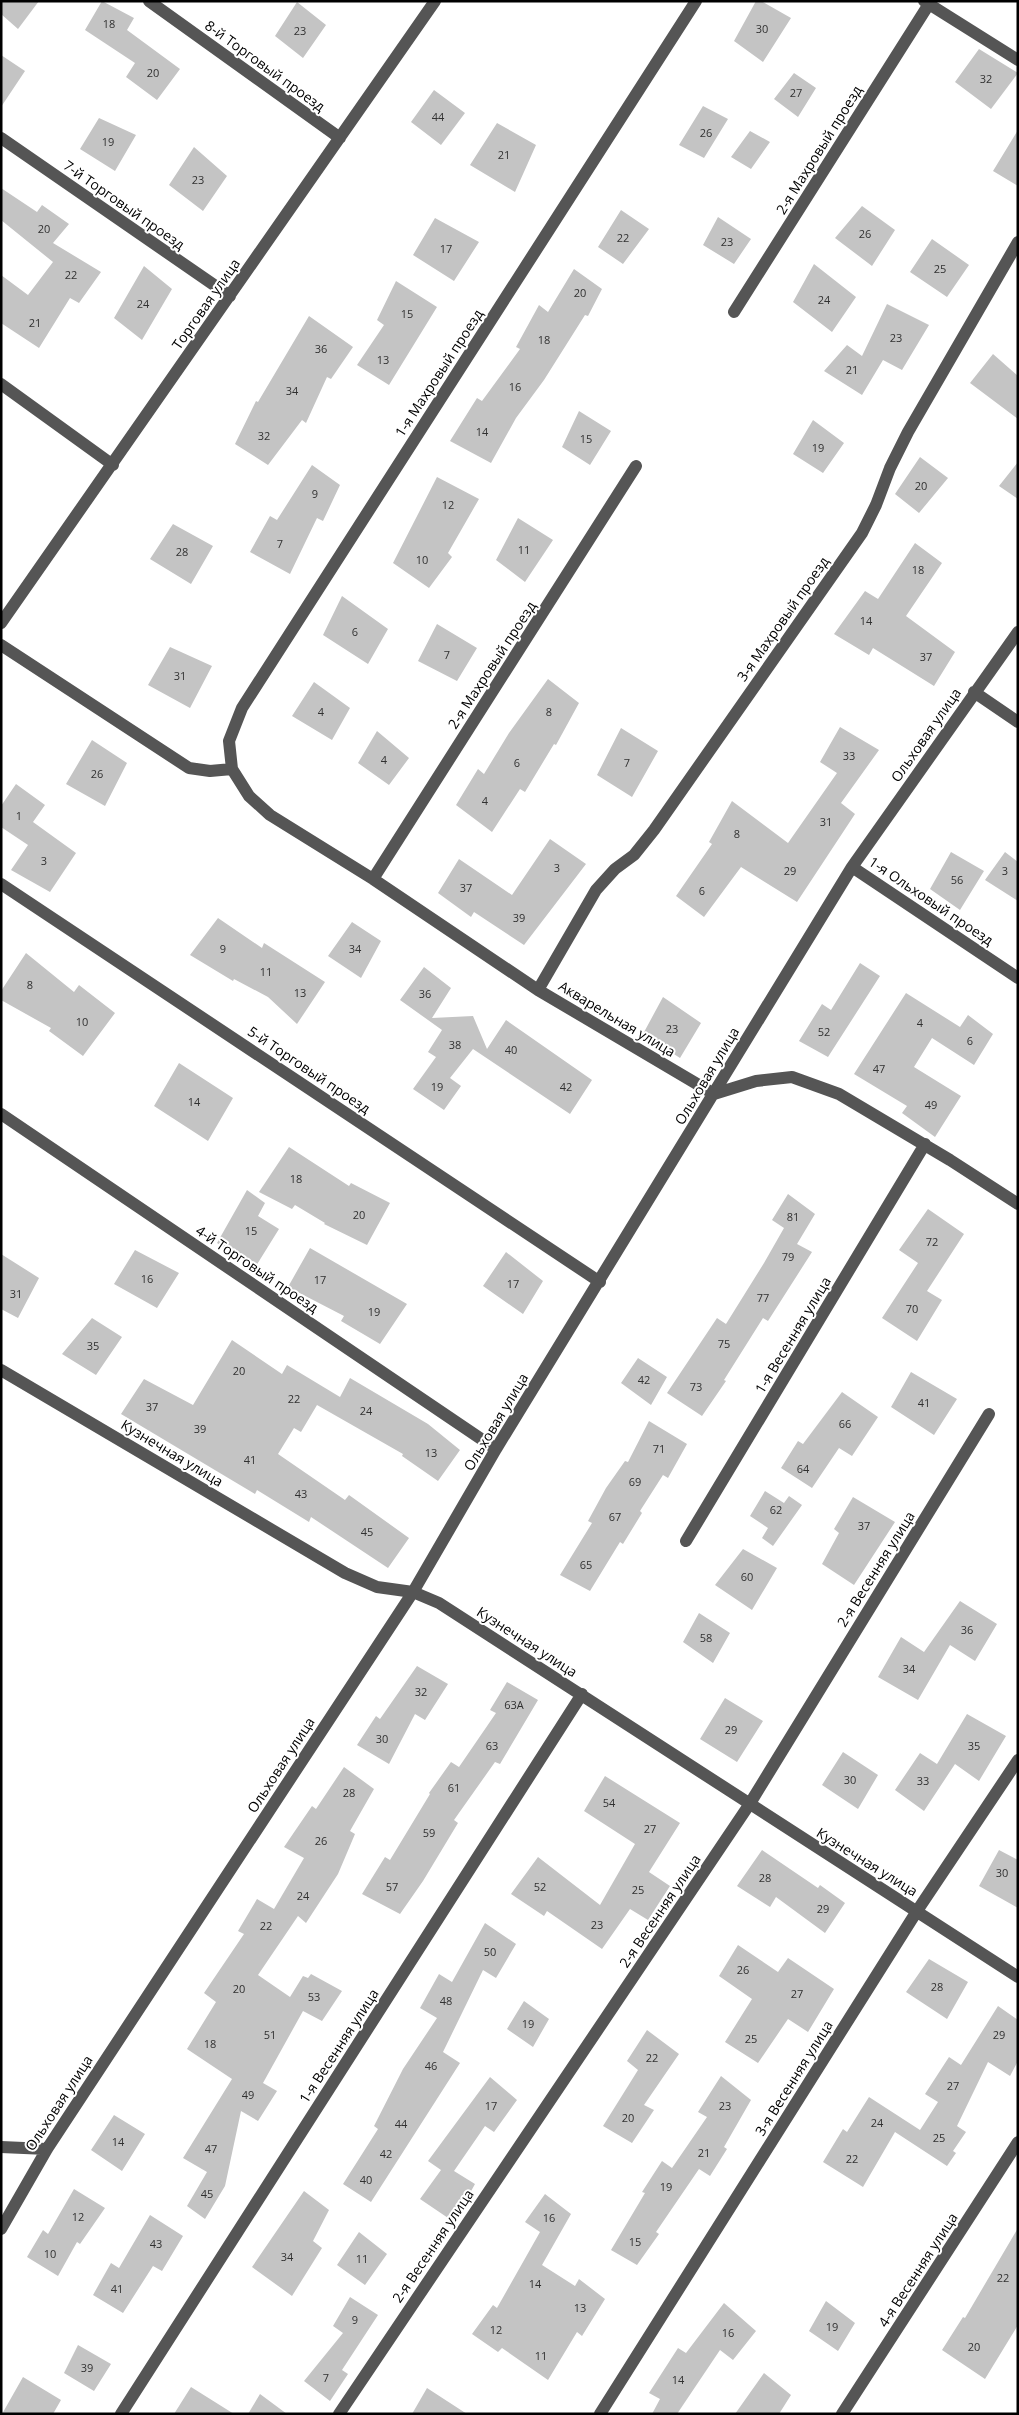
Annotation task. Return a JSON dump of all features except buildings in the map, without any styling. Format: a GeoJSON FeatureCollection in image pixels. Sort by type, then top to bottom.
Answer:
{"type":"FeatureCollection","features":[{"type":"Feature","properties":{"kind":"street","name":"8-й Торговый проезд"},"geometry":{"type":"LineString","coordinates":[[149,1],[340,138]]}},
{"type":"Feature","properties":{"kind":"street","name":"Торговая улица"},"geometry":{"type":"LineString","coordinates":[[1,623],[435,1]]}},
{"type":"Feature","properties":{"kind":"street","name":"1-я Махровый проезд"},"geometry":{"type":"LineString","coordinates":[[232,769],[229,742],[242,708],[696,1]]}},
{"type":"Feature","properties":{"kind":"street"},"geometry":{"type":"LineString","coordinates":[[927,3],[1018,60]]}},
{"type":"Feature","properties":{"kind":"street","name":"2-я Махровый проезд"},"geometry":{"type":"LineString","coordinates":[[734,312],[927,3]]}},
{"type":"Feature","properties":{"kind":"street","name":"7-й Торговый проезд"},"geometry":{"type":"LineString","coordinates":[[1,138],[230,296]]}},
{"type":"Feature","properties":{"kind":"street","name":"3-я Махровый проезд"},"geometry":{"type":"LineString","coordinates":[[538,990],[596,890],[615,869],[634,855],[654,830],[862,533],[908,432],[1018,242]]}},
{"type":"Feature","properties":{"kind":"street"},"geometry":{"type":"LineString","coordinates":[[1,384],[113,465]]}},
{"type":"Feature","properties":{"kind":"street","name":"2-я Махровый проезд"},"geometry":{"type":"LineString","coordinates":[[373,879],[636,466]]}},
{"type":"Feature","properties":{"kind":"street","name":"Ольховая улица"},"geometry":{"type":"LineString","coordinates":[[1,2229],[47,2149],[413,1592],[496,1449],[600,1282],[852,867],[1018,632]]}},
{"type":"Feature","properties":{"kind":"street"},"geometry":{"type":"LineString","coordinates":[[1,645],[189,768],[210,772],[232,769]]}},
{"type":"Feature","properties":{"kind":"street"},"geometry":{"type":"LineString","coordinates":[[974,692],[1018,722]]}},
{"type":"Feature","properties":{"kind":"street","name":"Акварельная улица"},"geometry":{"type":"LineString","coordinates":[[232,769],[249,796],[270,815],[373,879],[538,990],[714,1094]]}},
{"type":"Feature","properties":{"kind":"street","name":"1-я Ольховый проезд"},"geometry":{"type":"LineString","coordinates":[[852,867],[1018,978]]}},
{"type":"Feature","properties":{"kind":"street","name":"5-й Торговый проезд"},"geometry":{"type":"LineString","coordinates":[[1,884],[600,1282]]}},
{"type":"Feature","properties":{"kind":"street"},"geometry":{"type":"LineString","coordinates":[[714,1094],[756,1081],[792,1077],[839,1094],[926,1144],[1018,1204]]}},
{"type":"Feature","properties":{"kind":"street","name":"4-й Торговый проезд"},"geometry":{"type":"LineString","coordinates":[[1,1114],[496,1449]]}},
{"type":"Feature","properties":{"kind":"street","name":"1-я Весенняя улица"},"geometry":{"type":"LineString","coordinates":[[686,1541],[926,1144]]}},
{"type":"Feature","properties":{"kind":"street","name":"Кузнечная улица"},"geometry":{"type":"LineString","coordinates":[[1,1370],[344,1573],[376,1587],[413,1592],[439,1603],[1018,1977]]}},
{"type":"Feature","properties":{"kind":"street","name":"2-я Весенняя улица"},"geometry":{"type":"LineString","coordinates":[[339,2414],[749,1805],[989,1414]]}},
{"type":"Feature","properties":{"kind":"street","name":"1-я Весенняя улица"},"geometry":{"type":"LineString","coordinates":[[121,2414],[582,1694]]}},
{"type":"Feature","properties":{"kind":"street","name":"3-я Весенняя улица"},"geometry":{"type":"LineString","coordinates":[[600,2414],[917,1911],[1018,1760]]}},
{"type":"Feature","properties":{"kind":"street","name":"4-я Весенняя улица"},"geometry":{"type":"LineString","coordinates":[[842,2414],[1018,2142]]}},
{"type":"Feature","properties":{"kind":"street"},"geometry":{"type":"LineString","coordinates":[[1,2147],[47,2149]]}}]}
